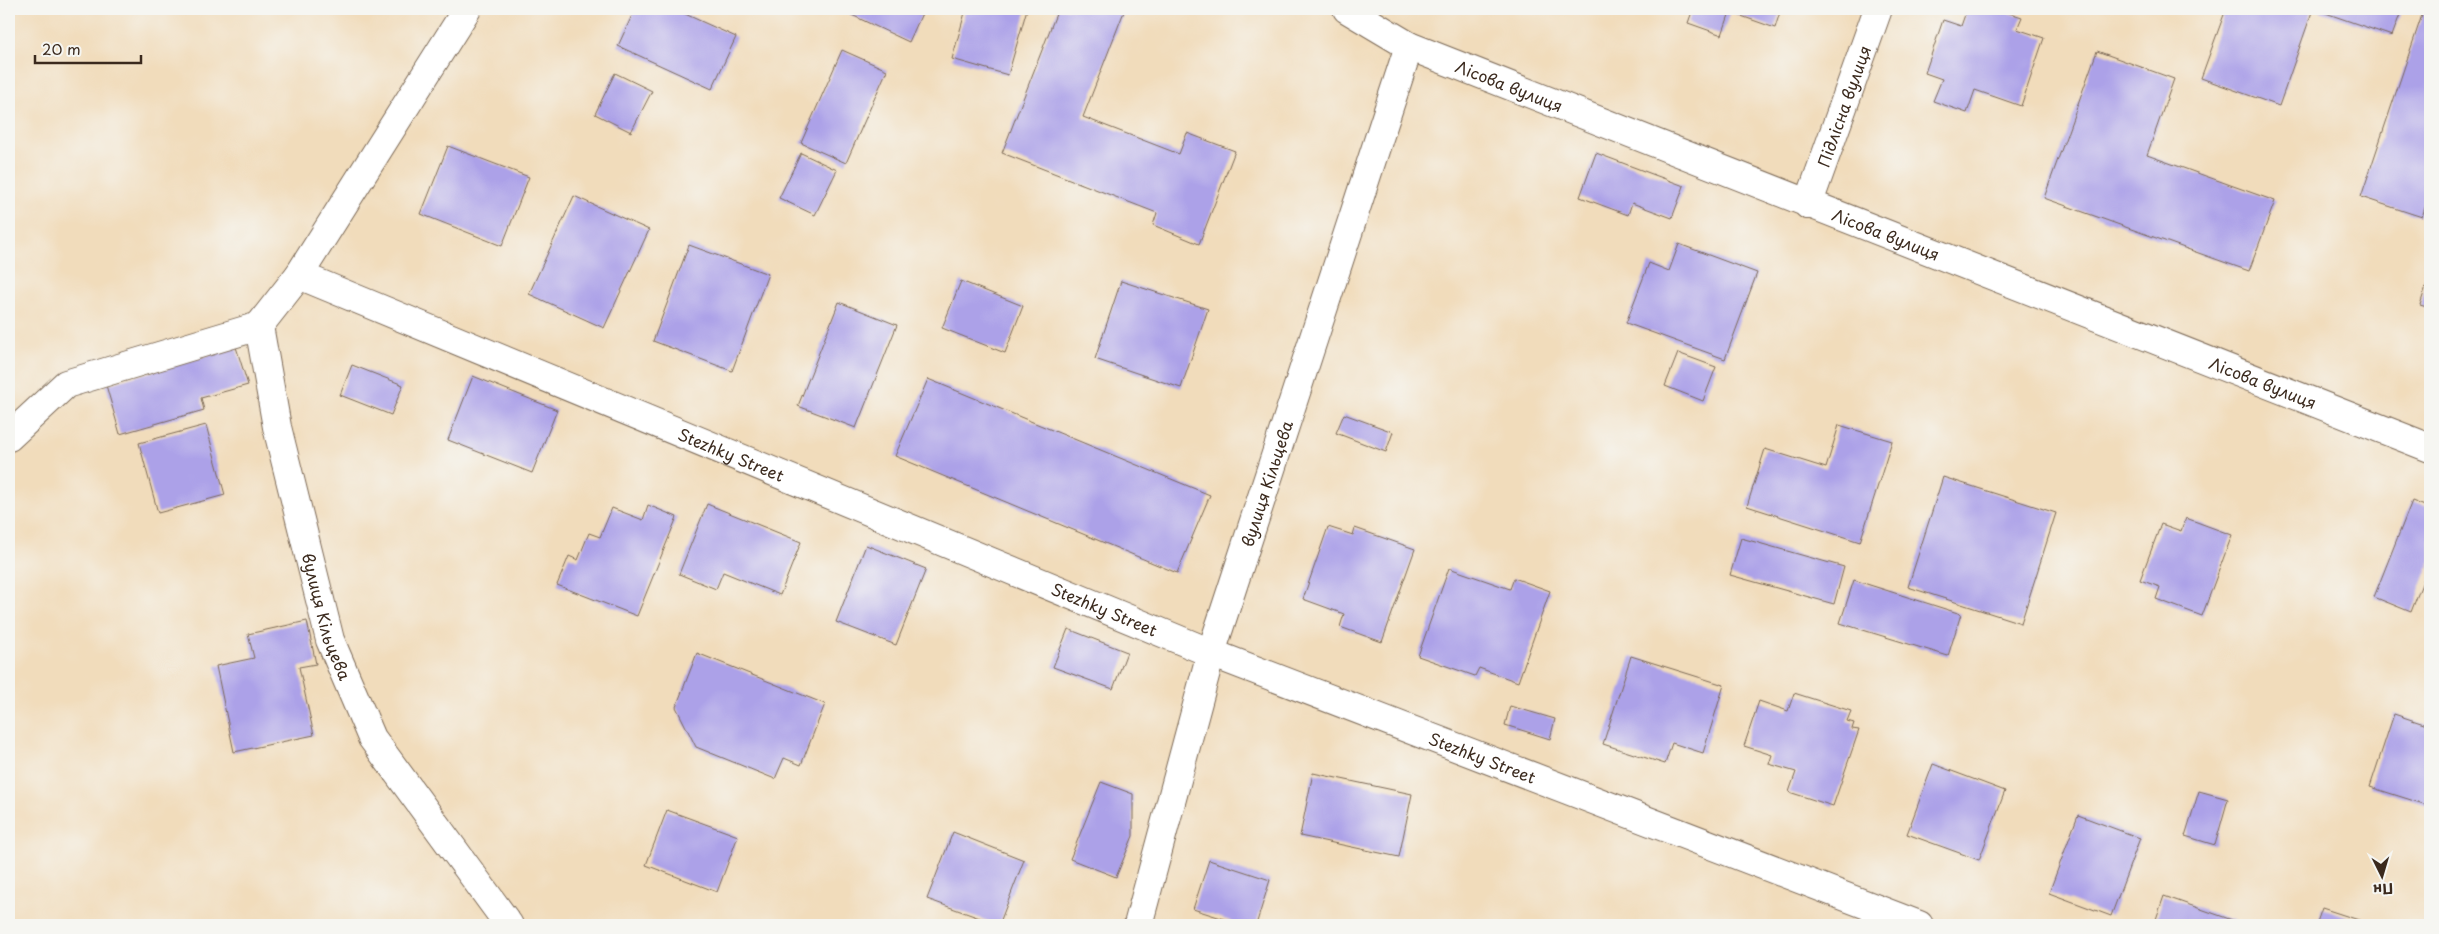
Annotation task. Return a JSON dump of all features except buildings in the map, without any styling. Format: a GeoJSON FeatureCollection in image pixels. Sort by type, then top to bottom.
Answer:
{"type":"FeatureCollection","features":[{"type":"Feature","properties":{"kind":"street"},"geometry":{"type":"LineString","coordinates":[[9,437],[66,384],[259,326],[299,275],[467,9]]}},
{"type":"Feature","properties":{"kind":"street","name":"Лісова вулиця"},"geometry":{"type":"LineString","coordinates":[[1346,9],[1408,46],[1808,205],[2430,448]]}},
{"type":"Feature","properties":{"kind":"street","name":"Підлісна вулиця"},"geometry":{"type":"LineString","coordinates":[[1808,205],[1878,9]]}},
{"type":"Feature","properties":{"kind":"street","name":"вулиця Кільцева"},"geometry":{"type":"LineString","coordinates":[[1138,925],[1211,653],[1408,46]]}},
{"type":"Feature","properties":{"kind":"street","name":"Stezhky Street"},"geometry":{"type":"LineString","coordinates":[[299,275],[1211,653],[1919,925]]}},
{"type":"Feature","properties":{"kind":"street","name":"вулиця Кільцева"},"geometry":{"type":"LineString","coordinates":[[259,326],[277,427],[330,640],[372,738],[509,925]]}}]}
